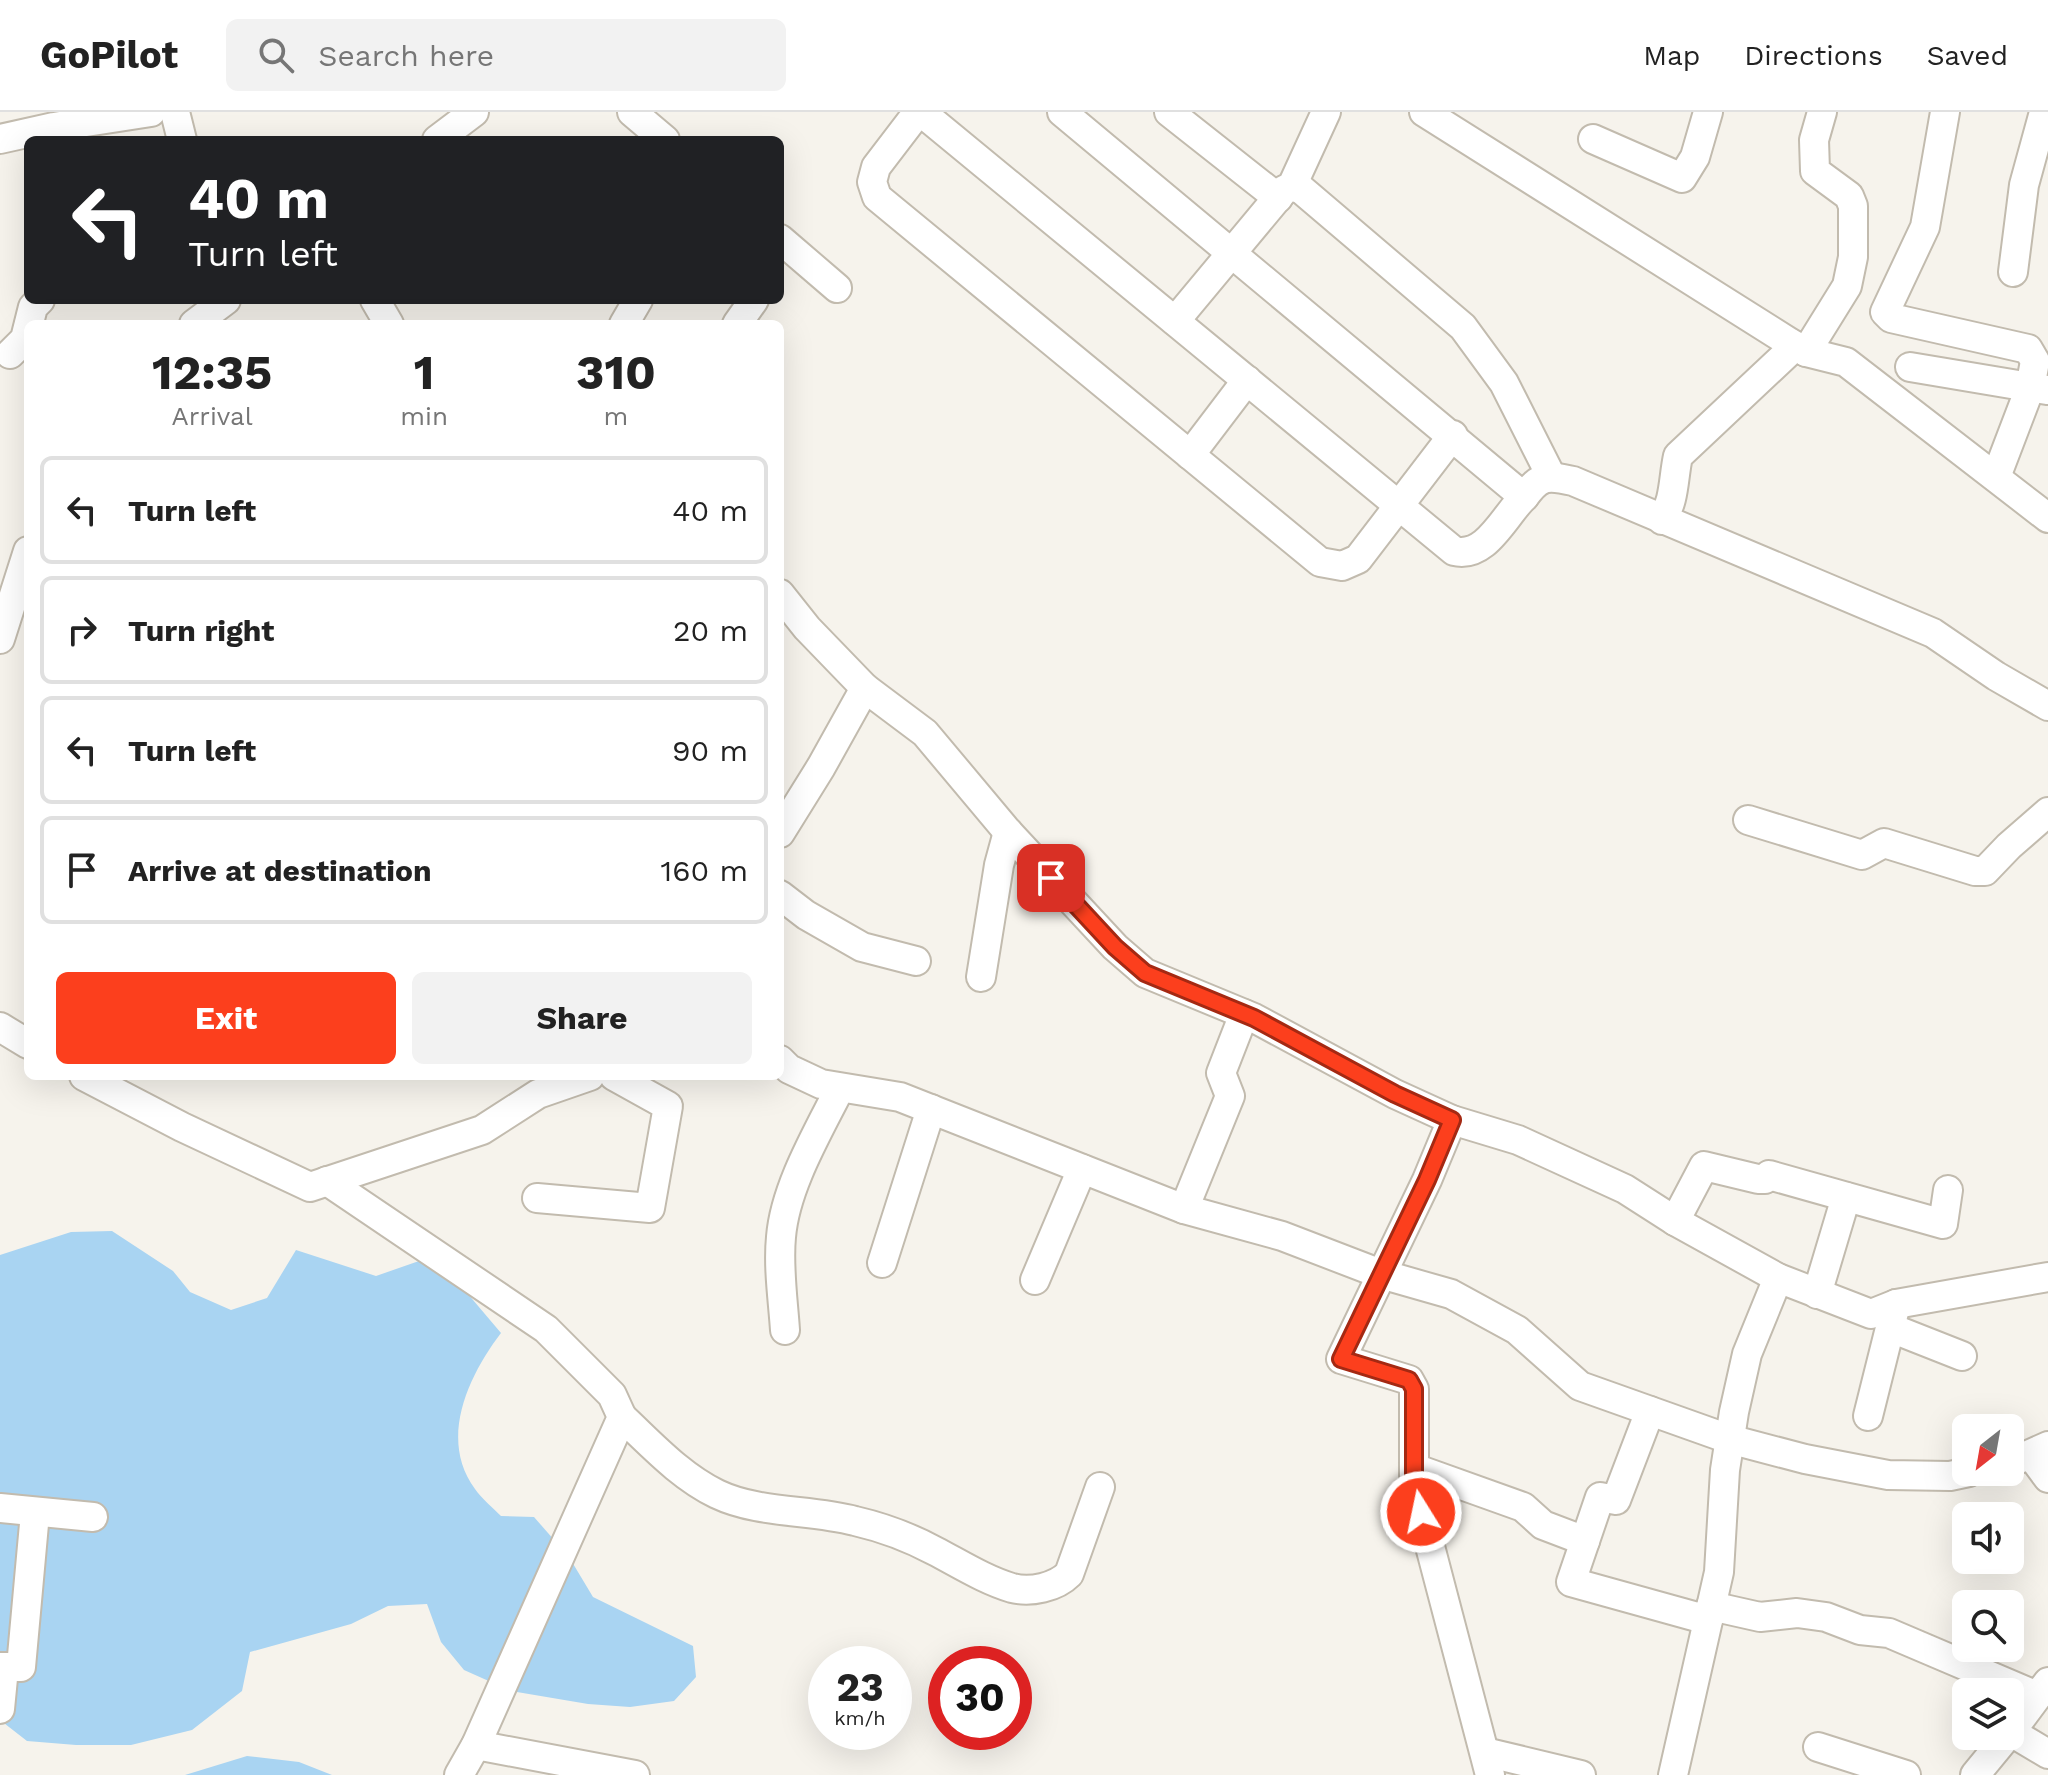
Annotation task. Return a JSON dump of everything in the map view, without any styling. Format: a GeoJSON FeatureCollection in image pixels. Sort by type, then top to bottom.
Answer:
{"type":"FeatureCollection","features":[{"type":"Feature","properties":{"kind":"street"},"geometry":{"type":"LineString","coordinates":[[0,139],[151,112]]}},
{"type":"Feature","properties":{"kind":"street"},"geometry":{"type":"LineString","coordinates":[[175,112],[181,136]]}},
{"type":"Feature","properties":{"kind":"street"},"geometry":{"type":"LineString","coordinates":[[442,136],[474,112]]}},
{"type":"Feature","properties":{"kind":"street"},"geometry":{"type":"LineString","coordinates":[[632,112],[660,136]]}},
{"type":"Feature","properties":{"kind":"street"},"geometry":{"type":"LineString","coordinates":[[1453,435],[1399,506],[1358,559],[1342,566],[1320,562],[877,197],[872,182],[876,167],[920,112],[1247,380],[1399,506],[1454,551],[1466,554],[1478,549],[1535,482],[1551,476],[1573,481],[1933,633],[1996,676],[2048,706]]}},
{"type":"Feature","properties":{"kind":"street"},"geometry":{"type":"LineString","coordinates":[[1062,112],[1524,497]]}},
{"type":"Feature","properties":{"kind":"street"},"geometry":{"type":"LineString","coordinates":[[1169,112],[1285,192],[1302,190],[1463,327],[1504,383],[1551,476]]}},
{"type":"Feature","properties":{"kind":"street"},"geometry":{"type":"LineString","coordinates":[[1175,321],[1285,192],[1326,112]]}},
{"type":"Feature","properties":{"kind":"street"},"geometry":{"type":"LineString","coordinates":[[1424,112],[1801,349],[1846,362],[2048,518]]}},
{"type":"Feature","properties":{"kind":"street"},"geometry":{"type":"LineString","coordinates":[[1593,139],[1682,178],[1695,157],[1708,112]]}},
{"type":"Feature","properties":{"kind":"street"},"geometry":{"type":"LineString","coordinates":[[1662,520],[1675,489],[1678,456],[1801,349],[1847,286],[1853,257],[1853,206],[1849,196],[1815,171],[1814,140],[1822,112]]}},
{"type":"Feature","properties":{"kind":"street"},"geometry":{"type":"LineString","coordinates":[[1945,112],[1925,227],[1885,312],[1891,318],[2028,349],[2035,361],[2039,389],[1996,477]]}},
{"type":"Feature","properties":{"kind":"street"},"geometry":{"type":"LineString","coordinates":[[2013,272],[2024,185],[2044,112]]}},
{"type":"Feature","properties":{"kind":"street"},"geometry":{"type":"LineString","coordinates":[[784,250],[837,288]]}},
{"type":"Feature","properties":{"kind":"street"},"geometry":{"type":"LineString","coordinates":[[193,315],[217,304]]}},
{"type":"Feature","properties":{"kind":"street"},"geometry":{"type":"LineString","coordinates":[[10,354],[24,340]]}},
{"type":"Feature","properties":{"kind":"street"},"geometry":{"type":"LineString","coordinates":[[1910,367],[2039,389]]}},
{"type":"Feature","properties":{"kind":"street"},"geometry":{"type":"LineString","coordinates":[[1190,455],[1247,380]]}},
{"type":"Feature","properties":{"kind":"street"},"geometry":{"type":"LineString","coordinates":[[0,639],[5,608],[24,565]]}},
{"type":"Feature","properties":{"kind":"street"},"geometry":{"type":"LineString","coordinates":[[784,599],[807,628],[865,688],[925,733],[1008,832],[1115,947],[1145,973],[1244,1014],[1395,1094],[1452,1120],[1532,1146],[1625,1189],[1675,1221],[1778,1278],[1871,1314],[1894,1316],[2048,1277]]}},
{"type":"Feature","properties":{"kind":"street"},"geometry":{"type":"LineString","coordinates":[[784,827],[865,688]]}},
{"type":"Feature","properties":{"kind":"street"},"geometry":{"type":"LineString","coordinates":[[1748,820],[1862,855],[1884,843],[1975,871],[1985,871],[2048,812]]}},
{"type":"Feature","properties":{"kind":"street"},"geometry":{"type":"LineString","coordinates":[[981,977],[999,865],[1008,832]]}},
{"type":"Feature","properties":{"kind":"street"},"geometry":{"type":"LineString","coordinates":[[784,898],[806,915],[862,947],[916,961]]}},
{"type":"Feature","properties":{"kind":"street"},"geometry":{"type":"LineString","coordinates":[[1184,1209],[1230,1096],[1221,1073],[1244,1014]]}},
{"type":"Feature","properties":{"kind":"street"},"geometry":{"type":"LineString","coordinates":[[0,1027],[24,1040]]}},
{"type":"Feature","properties":{"kind":"street"},"geometry":{"type":"LineString","coordinates":[[784,1064],[821,1084],[900,1097],[1184,1209],[1282,1236],[1381,1274],[1451,1294],[1517,1330],[1580,1386],[1729,1439],[1805,1459],[1888,1475],[1952,1476]]}},
{"type":"Feature","properties":{"kind":"street"},"geometry":{"type":"LineString","coordinates":[[92,1080],[182,1127],[310,1187],[482,1130],[538,1094],[578,1080]]}},
{"type":"Feature","properties":{"kind":"street"},"geometry":{"type":"LineString","coordinates":[[537,1198],[650,1208],[668,1106],[621,1080]]}},
{"type":"Feature","properties":{"kind":"street"},"geometry":{"type":"LineString","coordinates":[[785,1330],[781,1237],[788,1204],[814,1138],[840,1088]]}},
{"type":"Feature","properties":{"kind":"street"},"geometry":{"type":"LineString","coordinates":[[882,1263],[931,1109]]}},
{"type":"Feature","properties":{"kind":"street"},"geometry":{"type":"LineString","coordinates":[[1452,1120],[1427,1180],[1341,1359],[1409,1380],[1414,1389],[1414,1468],[1421,1512],[1488,1763],[1581,1775]]}},
{"type":"Feature","properties":{"kind":"street"},"geometry":{"type":"LineString","coordinates":[[1675,1221],[1704,1166],[1758,1179],[1769,1175],[1943,1224],[1948,1190]]}},
{"type":"Feature","properties":{"kind":"street"},"geometry":{"type":"LineString","coordinates":[[1035,1280],[1082,1169]]}},
{"type":"Feature","properties":{"kind":"street"},"geometry":{"type":"LineString","coordinates":[[327,1181],[546,1329],[612,1395],[622,1417],[674,1466],[718,1494],[741,1502],[854,1521],[933,1549],[969,1570],[1015,1589],[1061,1583],[1069,1574],[1100,1487]]}},
{"type":"Feature","properties":{"kind":"street"},"geometry":{"type":"LineString","coordinates":[[1817,1294],[1846,1197]]}},
{"type":"Feature","properties":{"kind":"street"},"geometry":{"type":"LineString","coordinates":[[1673,1775],[1719,1572],[1729,1439],[1747,1354],[1778,1278]]}},
{"type":"Feature","properties":{"kind":"street"},"geometry":{"type":"LineString","coordinates":[[1894,1316],[1962,1356]]}},
{"type":"Feature","properties":{"kind":"street"},"geometry":{"type":"LineString","coordinates":[[1868,1416],[1894,1316]]}},
{"type":"Feature","properties":{"kind":"street"},"geometry":{"type":"LineString","coordinates":[[1650,1411],[1616,1500],[1600,1497],[1571,1582],[1710,1613],[1760,1617],[1797,1613],[1826,1617],[1860,1630],[1889,1633],[2043,1689],[2024,1714]]}},
{"type":"Feature","properties":{"kind":"street"},"geometry":{"type":"LineString","coordinates":[[459,1775],[476,1745],[622,1417]]}},
{"type":"Feature","properties":{"kind":"street"},"geometry":{"type":"LineString","coordinates":[[2030,1455],[2048,1478]]}},
{"type":"Feature","properties":{"kind":"street"},"geometry":{"type":"LineString","coordinates":[[1414,1468],[1523,1507],[1543,1525],[1585,1541]]}},
{"type":"Feature","properties":{"kind":"street"},"geometry":{"type":"LineString","coordinates":[[0,1508],[93,1517]]}},
{"type":"Feature","properties":{"kind":"street"},"geometry":{"type":"LineString","coordinates":[[0,1709],[2,1668],[21,1667],[35,1513]]}},
{"type":"Feature","properties":{"kind":"street"},"geometry":{"type":"LineString","coordinates":[[2024,1742],[2048,1754]]}},
{"type":"Feature","properties":{"kind":"street"},"geometry":{"type":"LineString","coordinates":[[476,1745],[635,1775]]}},
{"type":"Feature","properties":{"kind":"street"},"geometry":{"type":"LineString","coordinates":[[1818,1747],[1906,1775]]}},
{"type":"Feature","properties":{"kind":"street"},"geometry":{"type":"LineString","coordinates":[[1975,1775],[1996,1750]]}},
{"type":"Feature","properties":{"kind":"water"},"geometry":{"type":"Polygon","coordinates":[[[112,1231],[173,1271],[190,1292],[231,1310],[267,1298],[296,1250],[376,1276],[419,1261],[462,1287],[501,1333],[478,1368],[462,1408],[459,1449],[464,1470],[475,1489],[501,1516],[534,1517],[569,1557],[593,1597],[693,1646],[696,1677],[674,1701],[630,1707],[588,1704],[511,1691],[464,1670],[441,1642],[427,1604],[388,1606],[351,1624],[250,1652],[242,1691],[192,1730],[131,1745],[27,1741],[0,1720],[0,1255],[71,1232],[112,1231]]]}},
{"type":"Feature","properties":{"kind":"water"},"geometry":{"type":"Polygon","coordinates":[[[247,1756],[299,1762],[332,1775],[185,1775],[247,1756]]]}},
{"type":"Feature","properties":{"kind":"route"},"geometry":{"type":"LineString","coordinates":[[1051,878],[1115,947],[1145,973],[1254,1018],[1395,1094],[1452,1120],[1427,1180],[1341,1359],[1409,1380],[1414,1389],[1414,1475],[1421,1512]]}}]}
